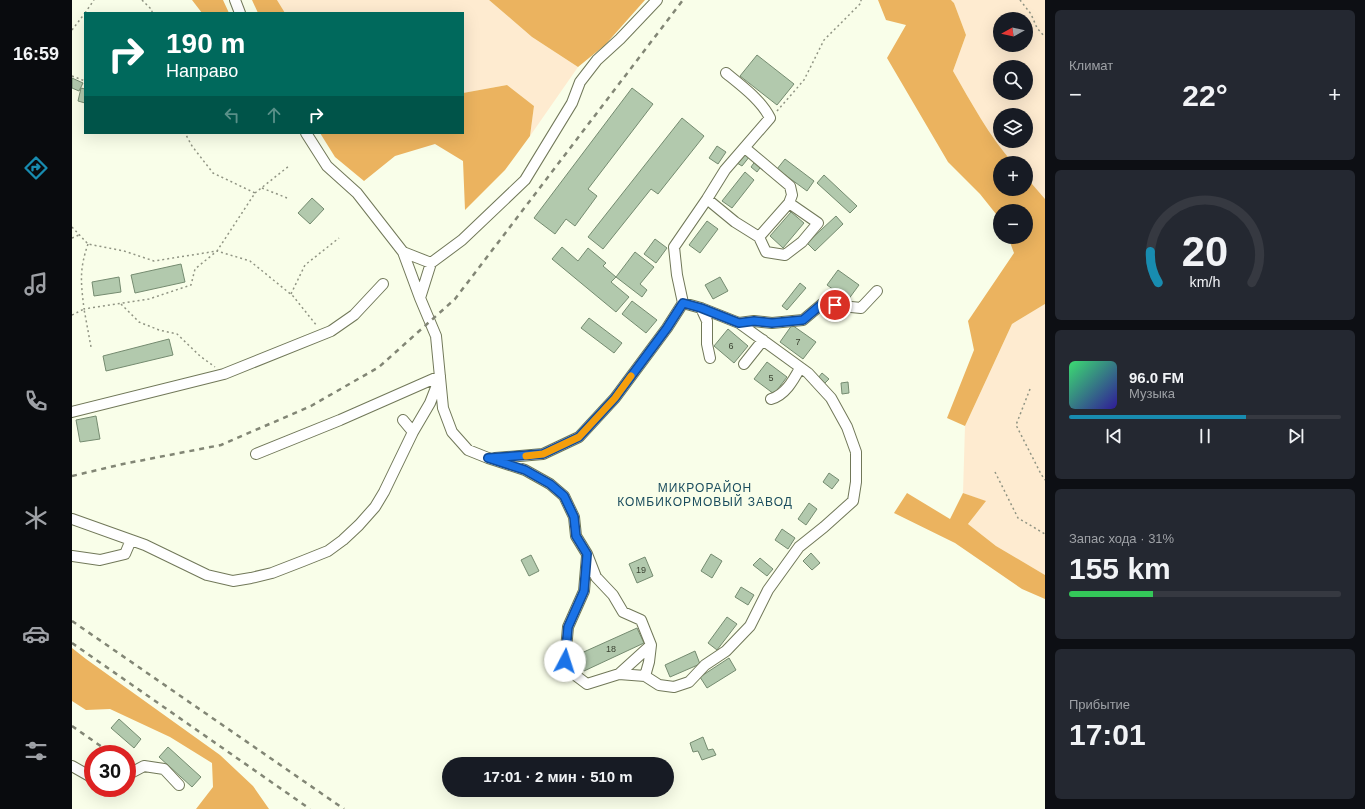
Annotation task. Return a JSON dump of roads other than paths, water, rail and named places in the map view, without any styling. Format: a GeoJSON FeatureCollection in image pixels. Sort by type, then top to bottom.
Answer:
{"type":"FeatureCollection","features":[{"type":"Feature","properties":{"kind":"street"},"geometry":{"type":"LineString","coordinates":[[235,0],[240,12]]}},
{"type":"Feature","properties":{"kind":"street"},"geometry":{"type":"LineString","coordinates":[[420,298],[431,263],[462,240],[525,180],[572,103],[580,82],[597,60],[620,39],[657,0]]}},
{"type":"Feature","properties":{"kind":"street"},"geometry":{"type":"LineString","coordinates":[[488,458],[543,454],[579,437],[615,398],[667,328],[683,303],[677,275],[674,247],[725,170],[770,118],[767,112],[753,97],[726,73]]}},
{"type":"Feature","properties":{"kind":"street"},"geometry":{"type":"LineString","coordinates":[[307,134],[327,166],[357,192],[403,252],[436,336],[443,408],[452,432],[468,450],[525,470],[550,484],[564,496],[574,517],[576,536],[587,554],[596,577],[613,595],[623,612],[641,620],[651,645],[650,662],[645,676]]}},
{"type":"Feature","properties":{"kind":"street"},"geometry":{"type":"LineString","coordinates":[[745,148],[790,186],[792,195],[789,203],[759,236]]}},
{"type":"Feature","properties":{"kind":"street"},"geometry":{"type":"LineString","coordinates":[[707,199],[735,222],[759,236],[766,252],[785,255],[802,242],[818,223],[789,203]]}},
{"type":"Feature","properties":{"kind":"street"},"geometry":{"type":"LineString","coordinates":[[403,252],[431,263]]}},
{"type":"Feature","properties":{"kind":"street"},"geometry":{"type":"LineString","coordinates":[[72,412],[224,374],[324,334],[331,331],[354,315],[383,284]]}},
{"type":"Feature","properties":{"kind":"street"},"geometry":{"type":"LineString","coordinates":[[739,323],[754,321],[772,323],[803,320],[822,304],[861,308],[877,290]]}},
{"type":"Feature","properties":{"kind":"street"},"geometry":{"type":"LineString","coordinates":[[587,554],[584,591],[568,627],[565,661],[571,672],[587,684],[619,674],[645,676],[659,685],[674,687],[689,682],[705,665],[726,651],[750,626],[768,590],[799,547],[853,501],[856,482],[856,452],[847,427],[831,398],[808,374],[739,323],[701,308],[683,303]]}},
{"type":"Feature","properties":{"kind":"street"},"geometry":{"type":"LineString","coordinates":[[701,308],[708,321],[707,344],[710,358]]}},
{"type":"Feature","properties":{"kind":"street"},"geometry":{"type":"LineString","coordinates":[[744,364],[763,340]]}},
{"type":"Feature","properties":{"kind":"street"},"geometry":{"type":"LineString","coordinates":[[771,399],[778,397],[791,383],[800,368]]}},
{"type":"Feature","properties":{"kind":"street"},"geometry":{"type":"LineString","coordinates":[[72,519],[165,554],[207,575],[232,581],[265,575],[303,561],[328,551],[343,540],[375,507],[384,492],[413,432],[430,403],[440,376]]}},
{"type":"Feature","properties":{"kind":"street"},"geometry":{"type":"LineString","coordinates":[[256,454],[340,420],[440,376]]}},
{"type":"Feature","properties":{"kind":"street"},"geometry":{"type":"LineString","coordinates":[[430,403],[443,408]]}},
{"type":"Feature","properties":{"kind":"street"},"geometry":{"type":"LineString","coordinates":[[403,420],[413,432]]}},
{"type":"Feature","properties":{"kind":"street"},"geometry":{"type":"LineString","coordinates":[[72,556],[100,560],[125,554],[131,540]]}},
{"type":"Feature","properties":{"kind":"street"},"geometry":{"type":"LineString","coordinates":[[619,674],[651,645]]}},
{"type":"Feature","properties":{"kind":"street"},"geometry":{"type":"LineString","coordinates":[[72,766],[84,773]]}},
{"type":"Feature","properties":{"kind":"street"},"geometry":{"type":"LineString","coordinates":[[136,770],[144,766],[164,769],[179,785]]}},
{"type":"Feature","properties":{"kind":"railway"},"geometry":{"type":"LineString","coordinates":[[72,476],[123,464],[221,445],[311,406],[379,367],[455,299],[683,0]]}},
{"type":"Feature","properties":{"kind":"railway"},"geometry":{"type":"LineString","coordinates":[[72,621],[344,809]]}},
{"type":"Feature","properties":{"kind":"railway"},"geometry":{"type":"LineString","coordinates":[[72,643],[310,809]]}},
{"type":"Feature","properties":{"kind":"railway"},"geometry":{"type":"LineString","coordinates":[[72,726],[99,745]]}},
{"type":"Feature","properties":{"kind":"district","name":"МИКРОРАЙОН КОМБИКОРМОВЫЙ ЗАВОД"},"geometry":{"type":"Point","coordinates":[705,495]}}]}
